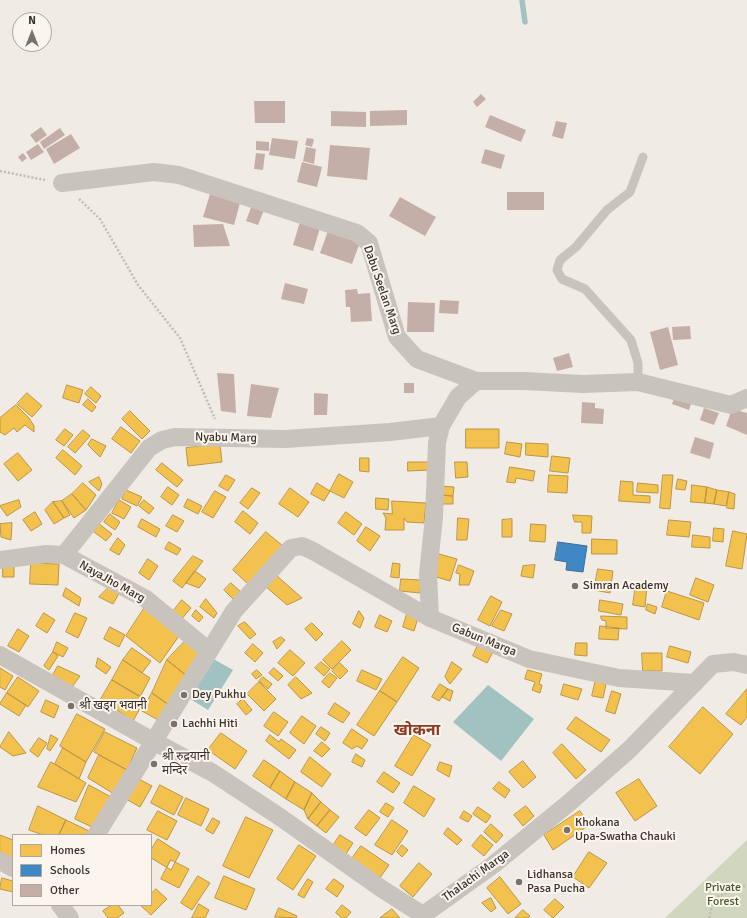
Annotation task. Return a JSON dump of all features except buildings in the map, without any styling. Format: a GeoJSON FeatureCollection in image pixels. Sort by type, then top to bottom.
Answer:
{"type":"FeatureCollection","features":[{"type":"Feature","properties":{"kind":"street","name":"Dabu Seelan Marg"},"geometry":{"type":"LineString","coordinates":[[62,183],[154,172],[179,175],[357,233],[369,243],[397,337],[418,359],[476,381],[583,384],[638,382],[731,404],[747,398]]}},
{"type":"Feature","properties":{"kind":"street"},"geometry":{"type":"LineString","coordinates":[[430,618],[428,574],[434,517],[437,443],[441,426],[458,397],[476,381]]}},
{"type":"Feature","properties":{"kind":"street","name":"Nyabu Marg"},"geometry":{"type":"LineString","coordinates":[[64,555],[150,448],[162,440],[175,437],[285,439],[441,426]]}},
{"type":"Feature","properties":{"kind":"street","name":"Gabun Marga"},"geometry":{"type":"LineString","coordinates":[[209,651],[234,611],[291,548],[302,546],[430,618],[529,659],[619,678],[695,683]]}},
{"type":"Feature","properties":{"kind":"street","name":"NayaJho Marg"},"geometry":{"type":"LineString","coordinates":[[0,560],[46,554],[64,555],[146,599],[209,651]]}},
{"type":"Feature","properties":{"kind":"street"},"geometry":{"type":"LineString","coordinates":[[97,834],[152,741],[209,651]]}},
{"type":"Feature","properties":{"kind":"street","name":"Thalachi Marga"},"geometry":{"type":"LineString","coordinates":[[0,655],[152,741],[213,773],[277,815],[421,916],[493,865],[570,802],[630,749],[713,664],[734,662],[747,665]]}},
{"type":"Feature","properties":{"kind":"street"},"geometry":{"type":"LineString","coordinates":[[0,861],[12,867]]}},
{"type":"Feature","properties":{"kind":"street"},"geometry":{"type":"LineString","coordinates":[[61,906],[70,918]]}},
{"type":"Feature","properties":{"kind":"lane"},"geometry":{"type":"LineString","coordinates":[[638,382],[638,363],[631,340],[585,289],[562,279],[557,270],[560,260],[576,247],[607,210],[630,192],[643,157]]}},
{"type":"Feature","properties":{"kind":"path"},"geometry":{"type":"LineString","coordinates":[[0,171],[62,183],[100,219],[138,285],[180,338],[223,439]]}},
{"type":"Feature","properties":{"kind":"path"},"geometry":{"type":"LineString","coordinates":[[708,918],[714,898],[747,885]]}},
{"type":"Feature","properties":{"kind":"green space","name":"Private Forest"},"geometry":{"type":"Polygon","coordinates":[[[747,840],[747,918],[665,918],[747,840]]]}},
{"type":"Feature","properties":{"kind":"water"},"geometry":{"type":"Polygon","coordinates":[[[208,656],[233,670],[208,710],[184,695],[208,656]]]}},
{"type":"Feature","properties":{"kind":"water"},"geometry":{"type":"Polygon","coordinates":[[[488,685],[534,719],[501,761],[453,722],[488,685]]]}},
{"type":"Feature","properties":{"kind":"waterway"},"geometry":{"type":"LineString","coordinates":[[522,0],[525,22]]}},
{"type":"Feature","properties":{"kind":"place","name":"Simran Academy"},"geometry":{"type":"Point","coordinates":[575,586]}},
{"type":"Feature","properties":{"kind":"place","name":"Dey Pukhu"},"geometry":{"type":"Point","coordinates":[184,695]}},
{"type":"Feature","properties":{"kind":"place","name":"श्री खड्ग भवानी"},"geometry":{"type":"Point","coordinates":[71,706]}},
{"type":"Feature","properties":{"kind":"place","name":"Lachhi Hiti"},"geometry":{"type":"Point","coordinates":[174,724]}},
{"type":"Feature","properties":{"kind":"place","name":"श्री रुद्रयानी मन्दिर"},"geometry":{"type":"Point","coordinates":[154,764]}},
{"type":"Feature","properties":{"kind":"place","name":"Khokana Upa-Swatha Chauki"},"geometry":{"type":"Point","coordinates":[567,830]}},
{"type":"Feature","properties":{"kind":"place","name":"Lidhansa Pasa Pucha"},"geometry":{"type":"Point","coordinates":[519,882]}},
{"type":"Feature","properties":{"kind":"district","name":"खोकना"},"geometry":{"type":"Point","coordinates":[417,731]}}]}
